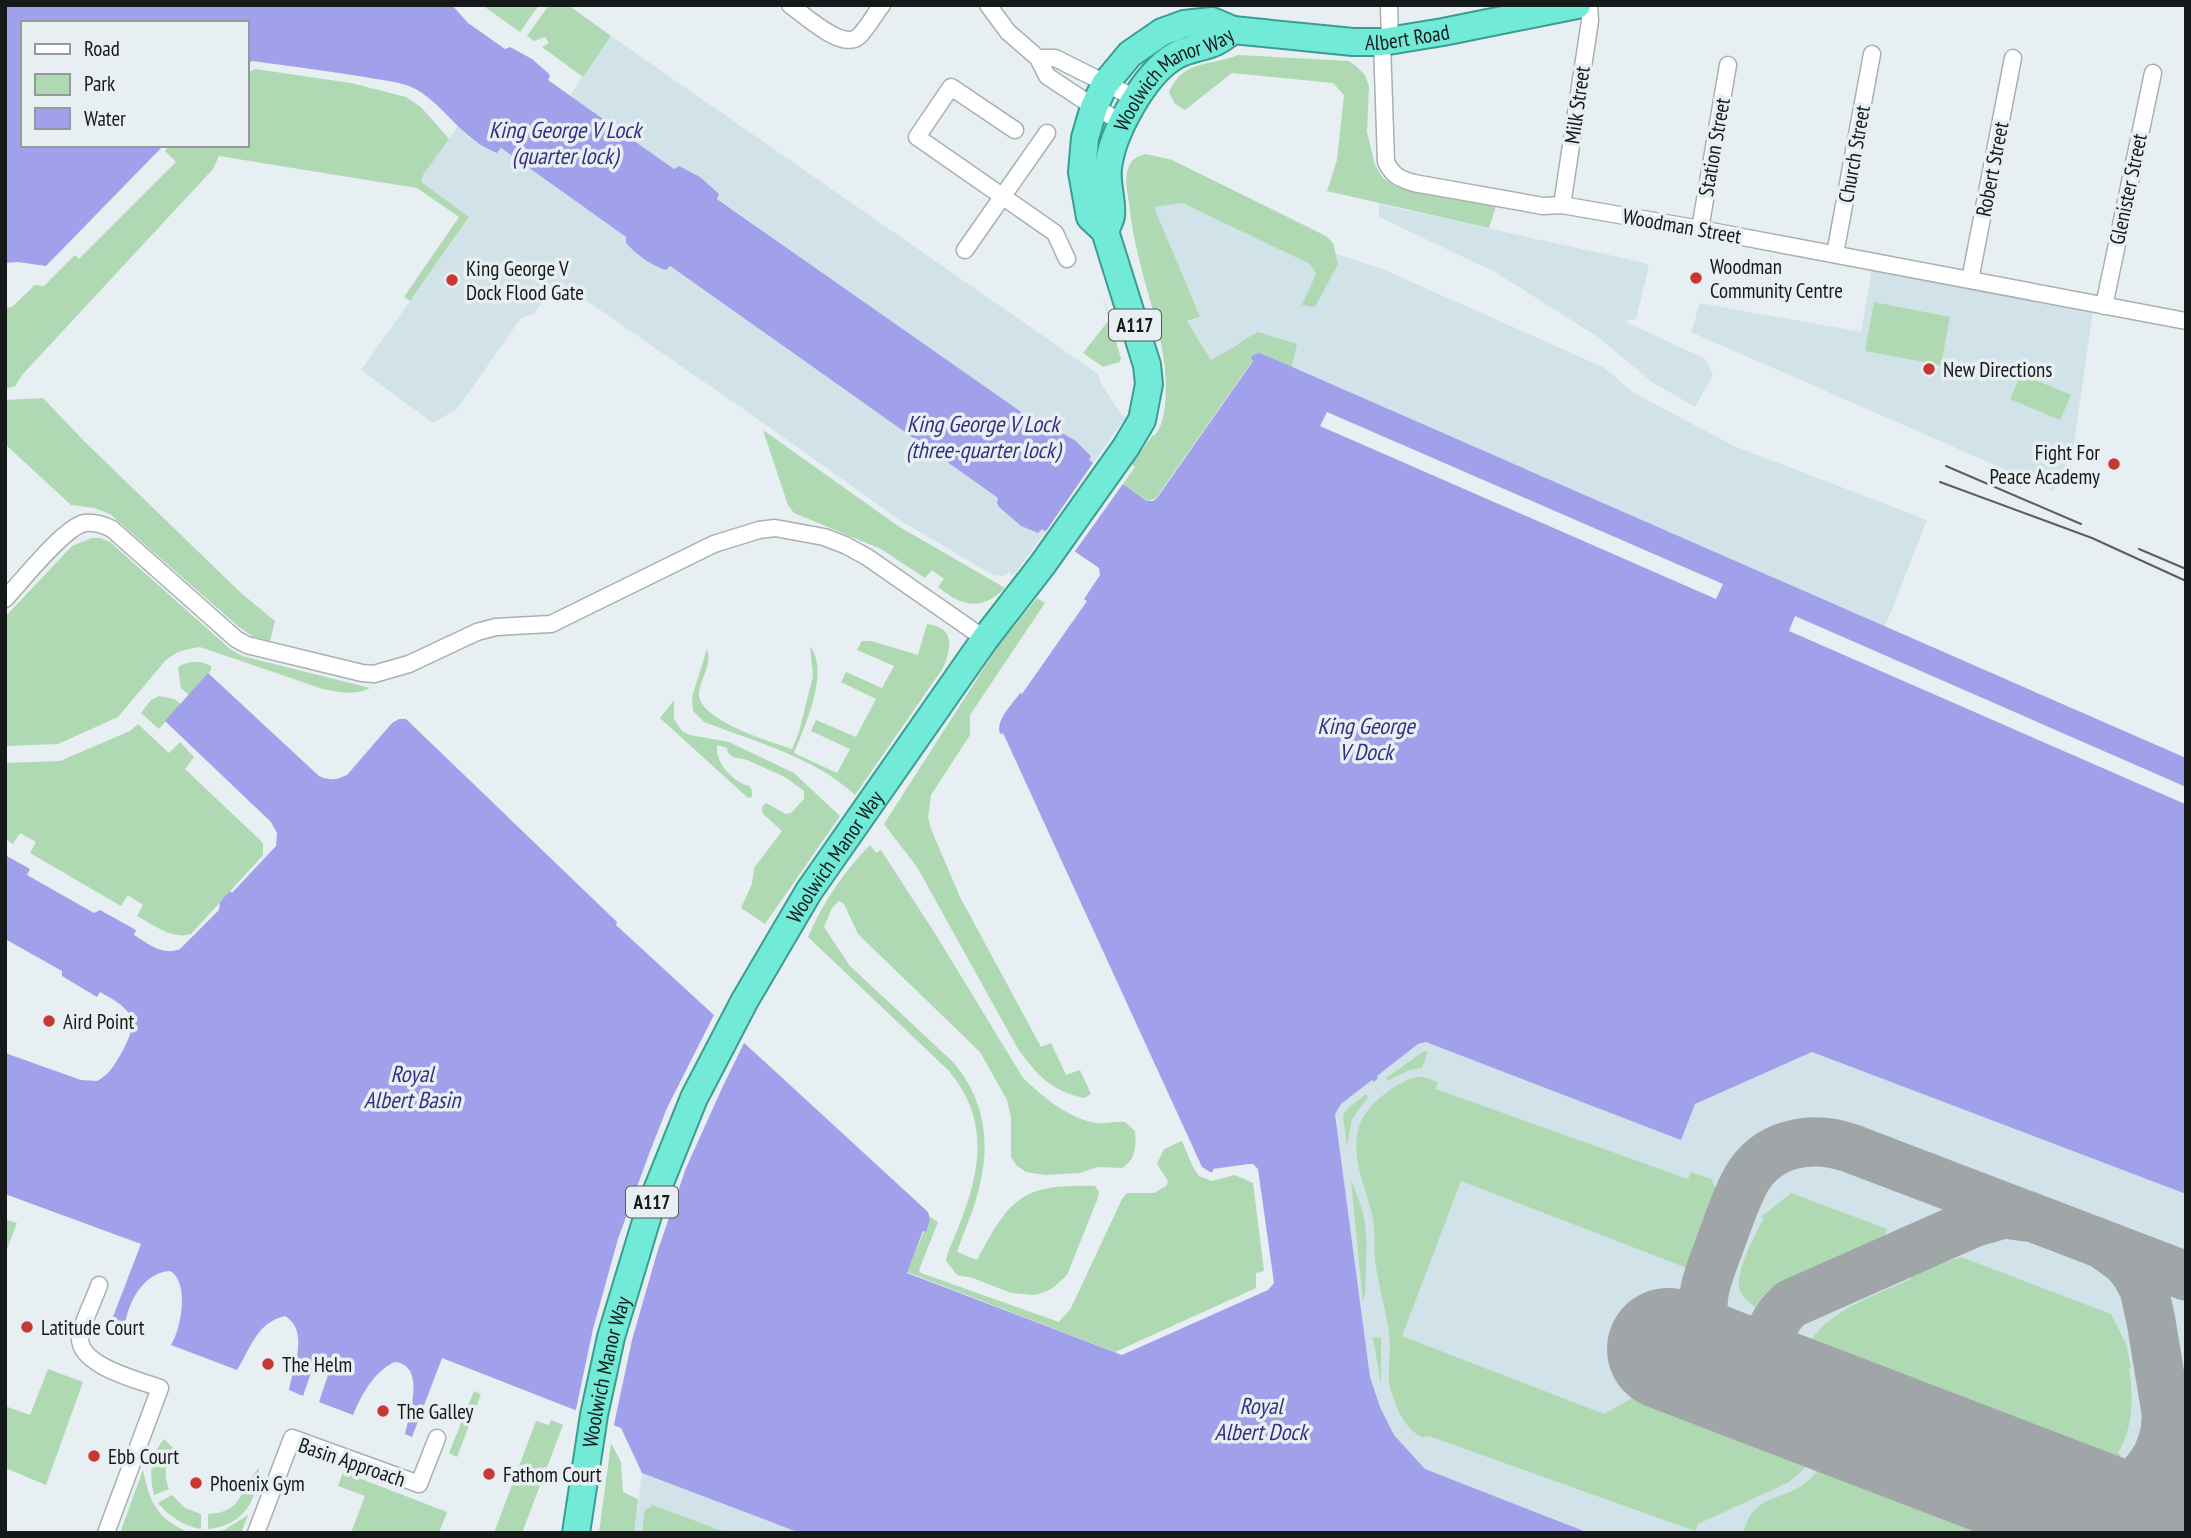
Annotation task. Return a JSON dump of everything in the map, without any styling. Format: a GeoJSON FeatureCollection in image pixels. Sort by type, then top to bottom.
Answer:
{"type":"FeatureCollection","features":[{"type":"Feature","properties":{"kind":"highway","name":"Albert Road"},"geometry":{"type":"LineString","coordinates":[[1233,30],[1353,42],[1386,41],[1443,33],[1526,10],[1577,5]]}},
{"type":"Feature","properties":{"kind":"highway","name":"Woolwich Manor Way"},"geometry":{"type":"LineString","coordinates":[[576,1533],[594,1415],[611,1337],[651,1205],[694,1098],[789,923],[985,639],[1044,564],[1142,420],[1149,375],[1143,350],[1105,231],[1090,218],[1083,185],[1084,148],[1100,95],[1130,54],[1162,32],[1184,24],[1212,21],[1233,30]]}},
{"type":"Feature","properties":{"kind":"highway","name":"Woolwich Manor Way"},"geometry":{"type":"LineString","coordinates":[[1105,231],[1111,215],[1107,187],[1108,169],[1122,122],[1155,73],[1171,58],[1189,49],[1214,43],[1233,30]]}},
{"type":"Feature","properties":{"kind":"street"},"geometry":{"type":"LineString","coordinates":[[790,5],[834,36],[852,43],[882,5]]}},
{"type":"Feature","properties":{"kind":"street"},"geometry":{"type":"LineString","coordinates":[[988,5],[1008,32],[1038,58],[1047,76],[1100,95],[1137,99]]}},
{"type":"Feature","properties":{"kind":"street"},"geometry":{"type":"LineString","coordinates":[[1386,41],[1389,5]]}},
{"type":"Feature","properties":{"kind":"street","name":"Milk Street"},"geometry":{"type":"LineString","coordinates":[[1562,205],[1590,21],[1589,5]]}},
{"type":"Feature","properties":{"kind":"street","name":"Woodman Street"},"geometry":{"type":"LineString","coordinates":[[1386,41],[1386,162],[1398,178],[1543,206],[1562,205],[1700,229],[2186,321]]}},
{"type":"Feature","properties":{"kind":"street","name":"Church Street"},"geometry":{"type":"LineString","coordinates":[[1835,254],[1872,54]]}},
{"type":"Feature","properties":{"kind":"street"},"geometry":{"type":"LineString","coordinates":[[1038,58],[1055,58],[1100,95],[1122,122]]}},
{"type":"Feature","properties":{"kind":"street","name":"Robert Street"},"geometry":{"type":"LineString","coordinates":[[1970,280],[2013,58]]}},
{"type":"Feature","properties":{"kind":"street","name":"Station Street"},"geometry":{"type":"LineString","coordinates":[[1700,229],[1728,65]]}},
{"type":"Feature","properties":{"kind":"street","name":"Glenister Street"},"geometry":{"type":"LineString","coordinates":[[2104,306],[2153,73]]}},
{"type":"Feature","properties":{"kind":"street"},"geometry":{"type":"LineString","coordinates":[[1015,130],[951,86],[917,136],[1055,233],[1067,258]]}},
{"type":"Feature","properties":{"kind":"street"},"geometry":{"type":"LineString","coordinates":[[965,250],[1047,133]]}},
{"type":"Feature","properties":{"kind":"street"},"geometry":{"type":"LineString","coordinates":[[5,598],[66,533],[84,523],[100,524],[112,529],[236,639],[247,645],[374,674],[409,664],[477,632],[496,627],[551,624],[714,544],[759,530],[775,528],[824,537],[856,551],[985,639]]}},
{"type":"Feature","properties":{"kind":"street"},"geometry":{"type":"LineString","coordinates":[[99,1285],[80,1337],[82,1347],[93,1361],[160,1388],[106,1533]]}},
{"type":"Feature","properties":{"kind":"street","name":"Basin Approach"},"geometry":{"type":"LineString","coordinates":[[256,1533],[292,1438],[419,1484],[437,1438]]}},
{"type":"Feature","properties":{"kind":"shaded area"},"geometry":{"type":"Polygon","coordinates":[[[611,36],[1098,374],[1121,414],[1126,417],[1093,463],[1089,460],[1091,456],[1076,441],[1053,428],[1047,431],[717,198],[700,177],[679,166],[674,169],[570,95],[611,36]]]}},
{"type":"Feature","properties":{"kind":"shaded area"},"geometry":{"type":"Polygon","coordinates":[[[458,126],[483,147],[497,153],[500,148],[626,237],[626,243],[640,256],[666,270],[669,266],[999,499],[999,507],[1021,526],[1038,533],[1042,528],[1046,531],[1013,576],[1009,572],[1003,576],[993,575],[901,521],[558,281],[534,314],[521,318],[457,409],[433,423],[361,370],[469,218],[420,182],[458,126]]]}},
{"type":"Feature","properties":{"kind":"shaded area"},"geometry":{"type":"Polygon","coordinates":[[[1181,203],[1310,264],[1316,274],[1303,305],[1337,265],[1336,254],[1380,268],[1603,367],[1634,393],[1734,446],[1927,520],[1885,627],[1292,367],[1297,344],[1237,344],[1232,350],[1211,360],[1187,321],[1199,318],[1154,207],[1181,203]]]}},
{"type":"Feature","properties":{"kind":"shaded area"},"geometry":{"type":"Polygon","coordinates":[[[1379,204],[1645,263],[1649,267],[1636,319],[1624,321],[1705,359],[1713,375],[1695,407],[1652,382],[1598,337],[1495,272],[1379,217],[1379,204]]]}},
{"type":"Feature","properties":{"kind":"shaded area","name":"New Directions"},"geometry":{"type":"Polygon","coordinates":[[[1872,268],[2093,310],[2074,444],[2054,491],[1691,332],[1700,303],[1861,332],[1872,268]]]}},
{"type":"Feature","properties":{"kind":"shaded area"},"geometry":{"type":"Polygon","coordinates":[[[1426,1042],[1695,1104],[1812,1052],[2186,1194],[2186,1533],[1589,1533],[1425,1469],[1394,1435],[1380,1407],[1370,1377],[1335,1114],[1341,1104],[1372,1080],[1378,1079],[1376,1076],[1414,1046],[1426,1042]]]}},
{"type":"Feature","properties":{"kind":"shaded area"},"geometry":{"type":"Polygon","coordinates":[[[642,1473],[800,1533],[634,1533],[642,1473]]]}},
{"type":"Feature","properties":{"kind":"green space"},"geometry":{"type":"Polygon","coordinates":[[[482,5],[539,5],[520,32],[482,5]]]}},
{"type":"Feature","properties":{"kind":"green space"},"geometry":{"type":"Polygon","coordinates":[[[549,5],[568,5],[611,36],[583,77],[542,47],[549,43],[545,37],[534,41],[527,36],[549,5]]]}},
{"type":"Feature","properties":{"kind":"green space"},"geometry":{"type":"Polygon","coordinates":[[[1238,55],[1349,61],[1365,75],[1369,86],[1367,132],[1375,165],[1383,178],[1396,187],[1496,206],[1489,228],[1327,191],[1337,160],[1344,95],[1333,83],[1232,73],[1185,110],[1175,104],[1169,92],[1182,74],[1198,66],[1238,55]]]}},
{"type":"Feature","properties":{"kind":"green space"},"geometry":{"type":"Polygon","coordinates":[[[255,69],[351,83],[406,97],[421,107],[449,139],[423,175],[421,182],[469,217],[410,301],[404,297],[459,217],[417,188],[219,156],[213,169],[22,375],[15,386],[5,389],[5,308],[12,307],[35,285],[44,286],[75,255],[79,259],[176,162],[165,151],[168,147],[248,147],[248,72],[255,69]]]}},
{"type":"Feature","properties":{"kind":"green space"},"geometry":{"type":"Polygon","coordinates":[[[1146,154],[1172,160],[1326,236],[1333,243],[1338,264],[1315,307],[1302,305],[1316,274],[1310,264],[1182,203],[1154,207],[1200,317],[1187,321],[1211,360],[1258,332],[1297,344],[1292,367],[1260,353],[1253,360],[1156,498],[1148,501],[1123,484],[1135,467],[1132,464],[1159,428],[1165,405],[1163,352],[1141,267],[1126,184],[1127,170],[1131,163],[1146,154]]]}},
{"type":"Feature","properties":{"kind":"green space"},"geometry":{"type":"Polygon","coordinates":[[[1102,292],[1121,359],[1103,367],[1083,353],[1109,320],[1102,292]]]}},
{"type":"Feature","properties":{"kind":"green space"},"geometry":{"type":"Polygon","coordinates":[[[1874,302],[1950,317],[1941,365],[1865,351],[1874,302]]]}},
{"type":"Feature","properties":{"kind":"green space"},"geometry":{"type":"Polygon","coordinates":[[[2021,374],[2071,395],[2060,420],[2010,399],[2021,374]]]}},
{"type":"Feature","properties":{"kind":"green space"},"geometry":{"type":"Polygon","coordinates":[[[43,398],[241,593],[275,621],[270,641],[254,637],[239,627],[110,514],[94,508],[71,505],[5,444],[5,400],[43,398]]]}},
{"type":"Feature","properties":{"kind":"green space"},"geometry":{"type":"Polygon","coordinates":[[[763,430],[898,526],[1005,588],[980,603],[972,604],[955,599],[938,587],[944,579],[932,570],[925,578],[881,549],[794,513],[788,505],[763,430]]]}},
{"type":"Feature","properties":{"kind":"green space"},"geometry":{"type":"Polygon","coordinates":[[[92,538],[110,542],[230,649],[242,656],[370,688],[353,693],[323,689],[200,647],[177,653],[165,661],[118,717],[58,744],[5,746],[5,617],[72,546],[92,538]]]}},
{"type":"Feature","properties":{"kind":"green space"},"geometry":{"type":"Polygon","coordinates":[[[1037,598],[1045,603],[970,715],[970,735],[931,795],[928,817],[960,897],[1041,1047],[1051,1043],[1066,1075],[1080,1070],[1091,1094],[1084,1098],[1062,1091],[1046,1081],[1018,1049],[917,867],[884,824],[998,646],[1037,598]]]}},
{"type":"Feature","properties":{"kind":"green space"},"geometry":{"type":"Polygon","coordinates":[[[927,624],[943,629],[949,639],[943,668],[855,795],[803,760],[704,722],[693,711],[692,697],[707,649],[708,661],[699,690],[703,705],[724,722],[792,749],[813,676],[810,646],[816,657],[817,684],[794,753],[837,773],[850,749],[811,731],[816,720],[856,737],[876,699],[841,682],[846,672],[882,688],[894,666],[857,650],[862,641],[871,641],[918,655],[927,624]]]}},
{"type":"Feature","properties":{"kind":"green space"},"geometry":{"type":"Polygon","coordinates":[[[191,662],[211,666],[211,670],[189,695],[181,688],[178,668],[191,662]]]}},
{"type":"Feature","properties":{"kind":"green space"},"geometry":{"type":"Polygon","coordinates":[[[159,696],[174,699],[181,704],[159,729],[141,713],[151,700],[159,696]]]}},
{"type":"Feature","properties":{"kind":"green space"},"geometry":{"type":"Polygon","coordinates":[[[674,700],[674,719],[682,731],[729,742],[794,773],[840,816],[765,924],[741,908],[752,884],[754,868],[782,831],[763,814],[762,807],[766,803],[786,814],[791,813],[804,799],[804,791],[785,777],[747,760],[733,757],[727,748],[717,745],[718,757],[724,768],[751,788],[752,797],[748,798],[660,718],[674,700]]]}},
{"type":"Feature","properties":{"kind":"green space"},"geometry":{"type":"Polygon","coordinates":[[[138,724],[169,753],[180,742],[194,757],[185,769],[263,843],[263,855],[191,934],[177,935],[163,931],[137,916],[143,905],[128,895],[121,906],[30,853],[36,842],[20,833],[13,844],[5,839],[6,763],[60,761],[130,731],[138,724]]]}},
{"type":"Feature","properties":{"kind":"green space"},"geometry":{"type":"Polygon","coordinates":[[[870,845],[876,853],[881,850],[1023,1078],[1048,1100],[1076,1117],[1097,1123],[1125,1122],[1135,1131],[1134,1152],[1130,1161],[1122,1168],[1098,1167],[1080,1173],[1045,1175],[1026,1172],[1016,1165],[1011,1157],[1011,1118],[1007,1100],[980,1052],[858,934],[844,904],[839,901],[832,908],[824,927],[850,966],[954,1063],[965,1078],[979,1110],[985,1143],[984,1160],[975,1203],[957,1252],[977,1260],[1009,1209],[1034,1192],[1070,1186],[1095,1186],[1099,1192],[1067,1275],[1045,1292],[1034,1295],[1011,1293],[973,1278],[957,1275],[946,1261],[966,1208],[977,1161],[973,1115],[964,1093],[948,1070],[808,937],[834,888],[870,845]]]}},
{"type":"Feature","properties":{"kind":"green space"},"geometry":{"type":"Polygon","coordinates":[[[1424,1051],[1428,1052],[1422,1068],[1409,1070],[1388,1081],[1386,1078],[1424,1051]]]}},
{"type":"Feature","properties":{"kind":"green space"},"geometry":{"type":"Polygon","coordinates":[[[1415,1077],[1438,1082],[1436,1089],[1688,1179],[1691,1172],[1711,1179],[1717,1190],[1687,1268],[1461,1181],[1402,1336],[1604,1414],[1641,1393],[1810,1457],[1803,1470],[1789,1482],[1698,1524],[1695,1531],[1429,1436],[1422,1437],[1411,1430],[1399,1413],[1390,1388],[1388,1326],[1375,1261],[1373,1219],[1358,1164],[1356,1142],[1361,1121],[1373,1105],[1397,1085],[1415,1077]]]}},
{"type":"Feature","properties":{"kind":"green space"},"geometry":{"type":"Polygon","coordinates":[[[1366,1094],[1368,1097],[1352,1119],[1347,1147],[1343,1116],[1347,1109],[1366,1094]]]}},
{"type":"Feature","properties":{"kind":"green space"},"geometry":{"type":"Polygon","coordinates":[[[1182,1141],[1199,1176],[1212,1181],[1235,1175],[1253,1183],[1264,1271],[1256,1273],[1256,1288],[1115,1352],[907,1272],[930,1217],[938,1222],[919,1270],[921,1273],[1059,1322],[1071,1308],[1122,1199],[1127,1193],[1154,1193],[1166,1186],[1168,1181],[1157,1164],[1164,1149],[1182,1141]]]}},
{"type":"Feature","properties":{"kind":"green space"},"geometry":{"type":"Polygon","coordinates":[[[1351,1180],[1360,1202],[1366,1230],[1363,1302],[1351,1180]]]}},
{"type":"Feature","properties":{"kind":"green space"},"geometry":{"type":"Polygon","coordinates":[[[1791,1193],[1887,1229],[1885,1235],[1769,1289],[1755,1307],[1745,1298],[1739,1286],[1744,1261],[1764,1218],[1761,1217],[1791,1193]]]}},
{"type":"Feature","properties":{"kind":"green space"},"geometry":{"type":"Polygon","coordinates":[[[7,1220],[17,1223],[5,1254],[5,1224],[7,1220]]]}},
{"type":"Feature","properties":{"kind":"green space"},"geometry":{"type":"Polygon","coordinates":[[[1961,1257],[2111,1314],[2126,1344],[2131,1368],[2132,1401],[2127,1433],[2118,1453],[2121,1455],[2110,1464],[1807,1348],[1825,1324],[1838,1314],[1911,1277],[1961,1257]]]}},
{"type":"Feature","properties":{"kind":"green space"},"geometry":{"type":"Polygon","coordinates":[[[1373,1337],[1381,1338],[1381,1385],[1373,1337]]]}},
{"type":"Feature","properties":{"kind":"green space"},"geometry":{"type":"Polygon","coordinates":[[[48,1369],[83,1382],[46,1485],[5,1468],[5,1406],[30,1415],[48,1369]]]}},
{"type":"Feature","properties":{"kind":"green space"},"geometry":{"type":"Polygon","coordinates":[[[474,1391],[481,1394],[457,1457],[449,1453],[474,1391]]]}},
{"type":"Feature","properties":{"kind":"green space"},"geometry":{"type":"Polygon","coordinates":[[[551,1420],[563,1425],[522,1533],[494,1533],[536,1421],[549,1425],[551,1420]]]}},
{"type":"Feature","properties":{"kind":"green space"},"geometry":{"type":"Polygon","coordinates":[[[164,1439],[175,1450],[166,1468],[169,1489],[154,1495],[152,1466],[164,1439]]]}},
{"type":"Feature","properties":{"kind":"green space"},"geometry":{"type":"Polygon","coordinates":[[[611,1443],[621,1462],[623,1492],[638,1499],[634,1533],[599,1533],[611,1443]]]}},
{"type":"Feature","properties":{"kind":"green space"},"geometry":{"type":"Polygon","coordinates":[[[1822,1462],[2009,1533],[1743,1533],[1748,1520],[1760,1505],[1805,1483],[1822,1462]]]}},
{"type":"Feature","properties":{"kind":"green space"},"geometry":{"type":"Polygon","coordinates":[[[259,1468],[256,1491],[246,1509],[231,1523],[208,1529],[208,1514],[220,1513],[235,1504],[259,1468]]]}},
{"type":"Feature","properties":{"kind":"green space"},"geometry":{"type":"Polygon","coordinates":[[[143,1470],[152,1501],[162,1516],[190,1533],[120,1533],[143,1470]]]}},
{"type":"Feature","properties":{"kind":"green space"},"geometry":{"type":"Polygon","coordinates":[[[343,1472],[447,1512],[439,1533],[351,1533],[365,1496],[338,1486],[343,1472]]]}},
{"type":"Feature","properties":{"kind":"green space"},"geometry":{"type":"Polygon","coordinates":[[[172,1495],[185,1508],[201,1514],[201,1529],[177,1520],[158,1503],[172,1495]]]}},
{"type":"Feature","properties":{"kind":"green space"},"geometry":{"type":"Polygon","coordinates":[[[651,1505],[728,1533],[642,1533],[645,1509],[651,1505]]]}},
{"type":"Feature","properties":{"kind":"green space"},"geometry":{"type":"Polygon","coordinates":[[[248,1515],[241,1533],[212,1533],[224,1530],[248,1515]]]}},
{"type":"Feature","properties":{"kind":"water"},"geometry":{"type":"Polygon","coordinates":[[[5,5],[452,5],[468,23],[505,49],[510,47],[532,59],[548,73],[548,80],[674,169],[679,166],[700,177],[719,194],[717,199],[1047,430],[1053,428],[1076,441],[1091,456],[1089,460],[1147,501],[1157,498],[1253,361],[1253,355],[1260,353],[2186,758],[2186,1194],[1812,1052],[1695,1104],[1681,1140],[1426,1042],[1418,1044],[1377,1076],[1374,1082],[1372,1080],[1341,1104],[1335,1114],[1370,1377],[1380,1407],[1394,1435],[1425,1469],[1589,1533],[800,1533],[642,1473],[621,1428],[442,1358],[412,1437],[405,1434],[412,1403],[413,1381],[410,1371],[404,1365],[394,1362],[380,1372],[364,1392],[353,1415],[319,1402],[328,1375],[312,1370],[303,1396],[289,1390],[298,1340],[293,1323],[285,1316],[275,1319],[261,1330],[237,1370],[171,1345],[178,1328],[182,1295],[176,1277],[170,1271],[145,1282],[134,1298],[125,1325],[111,1322],[141,1244],[5,1194],[5,1053],[81,1080],[97,1081],[109,1072],[117,1061],[128,1040],[132,1022],[126,1010],[111,998],[100,992],[97,997],[62,976],[62,971],[5,939],[5,855],[30,869],[27,875],[94,913],[100,910],[136,930],[134,935],[150,945],[167,951],[180,949],[219,910],[220,902],[230,891],[232,893],[276,846],[277,833],[271,822],[165,721],[208,673],[319,776],[326,779],[347,775],[392,723],[406,719],[617,922],[616,925],[928,1212],[930,1219],[926,1232],[923,1231],[907,1273],[1122,1355],[1268,1290],[1274,1283],[1258,1169],[1253,1164],[1213,1169],[1213,1172],[1202,1167],[1003,733],[1000,734],[1000,723],[1005,713],[1020,693],[1022,694],[1087,601],[1084,599],[1100,575],[1099,568],[1042,529],[1038,533],[1021,526],[999,507],[998,498],[670,266],[666,270],[644,259],[626,243],[626,237],[501,148],[497,153],[466,134],[416,89],[365,77],[252,61],[248,63],[248,21],[21,21],[21,147],[162,147],[46,266],[5,263],[5,5]]]}},
{"type":"Feature","properties":{"kind":"pier"},"geometry":{"type":"Polygon","coordinates":[[[1327,412],[1723,584],[1716,599],[1320,426],[1327,412]]]}},
{"type":"Feature","properties":{"kind":"pier"},"geometry":{"type":"Polygon","coordinates":[[[1095,460],[1125,481],[1073,554],[1044,534],[1095,460]]]}},
{"type":"Feature","properties":{"kind":"pier"},"geometry":{"type":"Polygon","coordinates":[[[1795,616],[2186,787],[2185,804],[1789,631],[1795,616]]]}},
{"type":"Feature","properties":{"kind":"pier"},"geometry":{"type":"Polygon","coordinates":[[[716,1011],[746,1039],[686,1168],[657,1253],[632,1340],[613,1429],[575,1414],[593,1329],[618,1239],[649,1154],[667,1108],[716,1011]]]}},
{"type":"Feature","properties":{"kind":"taxiway"},"geometry":{"type":"LineString","coordinates":[[1755,1382],[1732,1365],[1714,1345],[1706,1327],[1704,1295],[1712,1265],[1746,1180],[1766,1157],[1792,1145],[1821,1142],[1850,1148],[2186,1276]]}},
{"type":"Feature","properties":{"kind":"taxiway"},"geometry":{"type":"LineString","coordinates":[[1798,1398],[1778,1376],[1769,1353],[1772,1328],[1790,1304],[1973,1223],[2004,1214],[2026,1217]]}},
{"type":"Feature","properties":{"kind":"taxiway"},"geometry":{"type":"LineString","coordinates":[[2105,1246],[2126,1261],[2144,1289],[2176,1473],[2186,1508]]}},
{"type":"Feature","properties":{"kind":"taxiway"},"geometry":{"type":"LineString","coordinates":[[2057,1497],[2101,1498],[2131,1486],[2157,1456],[2166,1418]]}},
{"type":"Feature","properties":{"kind":"runway"},"geometry":{"type":"LineString","coordinates":[[1668,1349],[2149,1533]]}},
{"type":"Feature","properties":{"kind":"tram line"},"geometry":{"type":"LineString","coordinates":[[1946,466],[2081,524]]}},
{"type":"Feature","properties":{"kind":"tram line"},"geometry":{"type":"LineString","coordinates":[[1940,482],[2092,538],[2186,581]]}},
{"type":"Feature","properties":{"kind":"tram line"},"geometry":{"type":"LineString","coordinates":[[2139,549],[2186,569]]}},
{"type":"Feature","properties":{"kind":"place","name":"Woodman Community Centre"},"geometry":{"type":"Point","coordinates":[1696,278]}},
{"type":"Feature","properties":{"kind":"place","name":"King George V Dock Flood Gate"},"geometry":{"type":"Point","coordinates":[452,280]}},
{"type":"Feature","properties":{"kind":"place","name":"New Directions"},"geometry":{"type":"Point","coordinates":[1929,369]}},
{"type":"Feature","properties":{"kind":"place","name":"Fight For Peace Academy"},"geometry":{"type":"Point","coordinates":[2114,464]}},
{"type":"Feature","properties":{"kind":"place","name":"Aird Point"},"geometry":{"type":"Point","coordinates":[49,1021]}},
{"type":"Feature","properties":{"kind":"place","name":"Latitude Court"},"geometry":{"type":"Point","coordinates":[27,1327]}},
{"type":"Feature","properties":{"kind":"place","name":"The Helm"},"geometry":{"type":"Point","coordinates":[268,1364]}},
{"type":"Feature","properties":{"kind":"place","name":"The Galley"},"geometry":{"type":"Point","coordinates":[383,1411]}},
{"type":"Feature","properties":{"kind":"place","name":"Ebb Court"},"geometry":{"type":"Point","coordinates":[94,1456]}},
{"type":"Feature","properties":{"kind":"place","name":"Fathom Court"},"geometry":{"type":"Point","coordinates":[489,1474]}},
{"type":"Feature","properties":{"kind":"place","name":"Phoenix Gym"},"geometry":{"type":"Point","coordinates":[196,1483]}},
{"type":"Feature","properties":{"kind":"water label","name":"King George V Lock (quarter lock)"},"geometry":{"type":"Point","coordinates":[565,142]}},
{"type":"Feature","properties":{"kind":"water label","name":"King George V Lock (three-quarter lock)"},"geometry":{"type":"Point","coordinates":[983,436]}},
{"type":"Feature","properties":{"kind":"water label","name":"King George V Dock"},"geometry":{"type":"Point","coordinates":[1366,738]}},
{"type":"Feature","properties":{"kind":"water label","name":"Royal Albert Basin"},"geometry":{"type":"Point","coordinates":[412,1086]}},
{"type":"Feature","properties":{"kind":"water label","name":"Royal Albert Dock"},"geometry":{"type":"Point","coordinates":[1261,1418]}}]}
